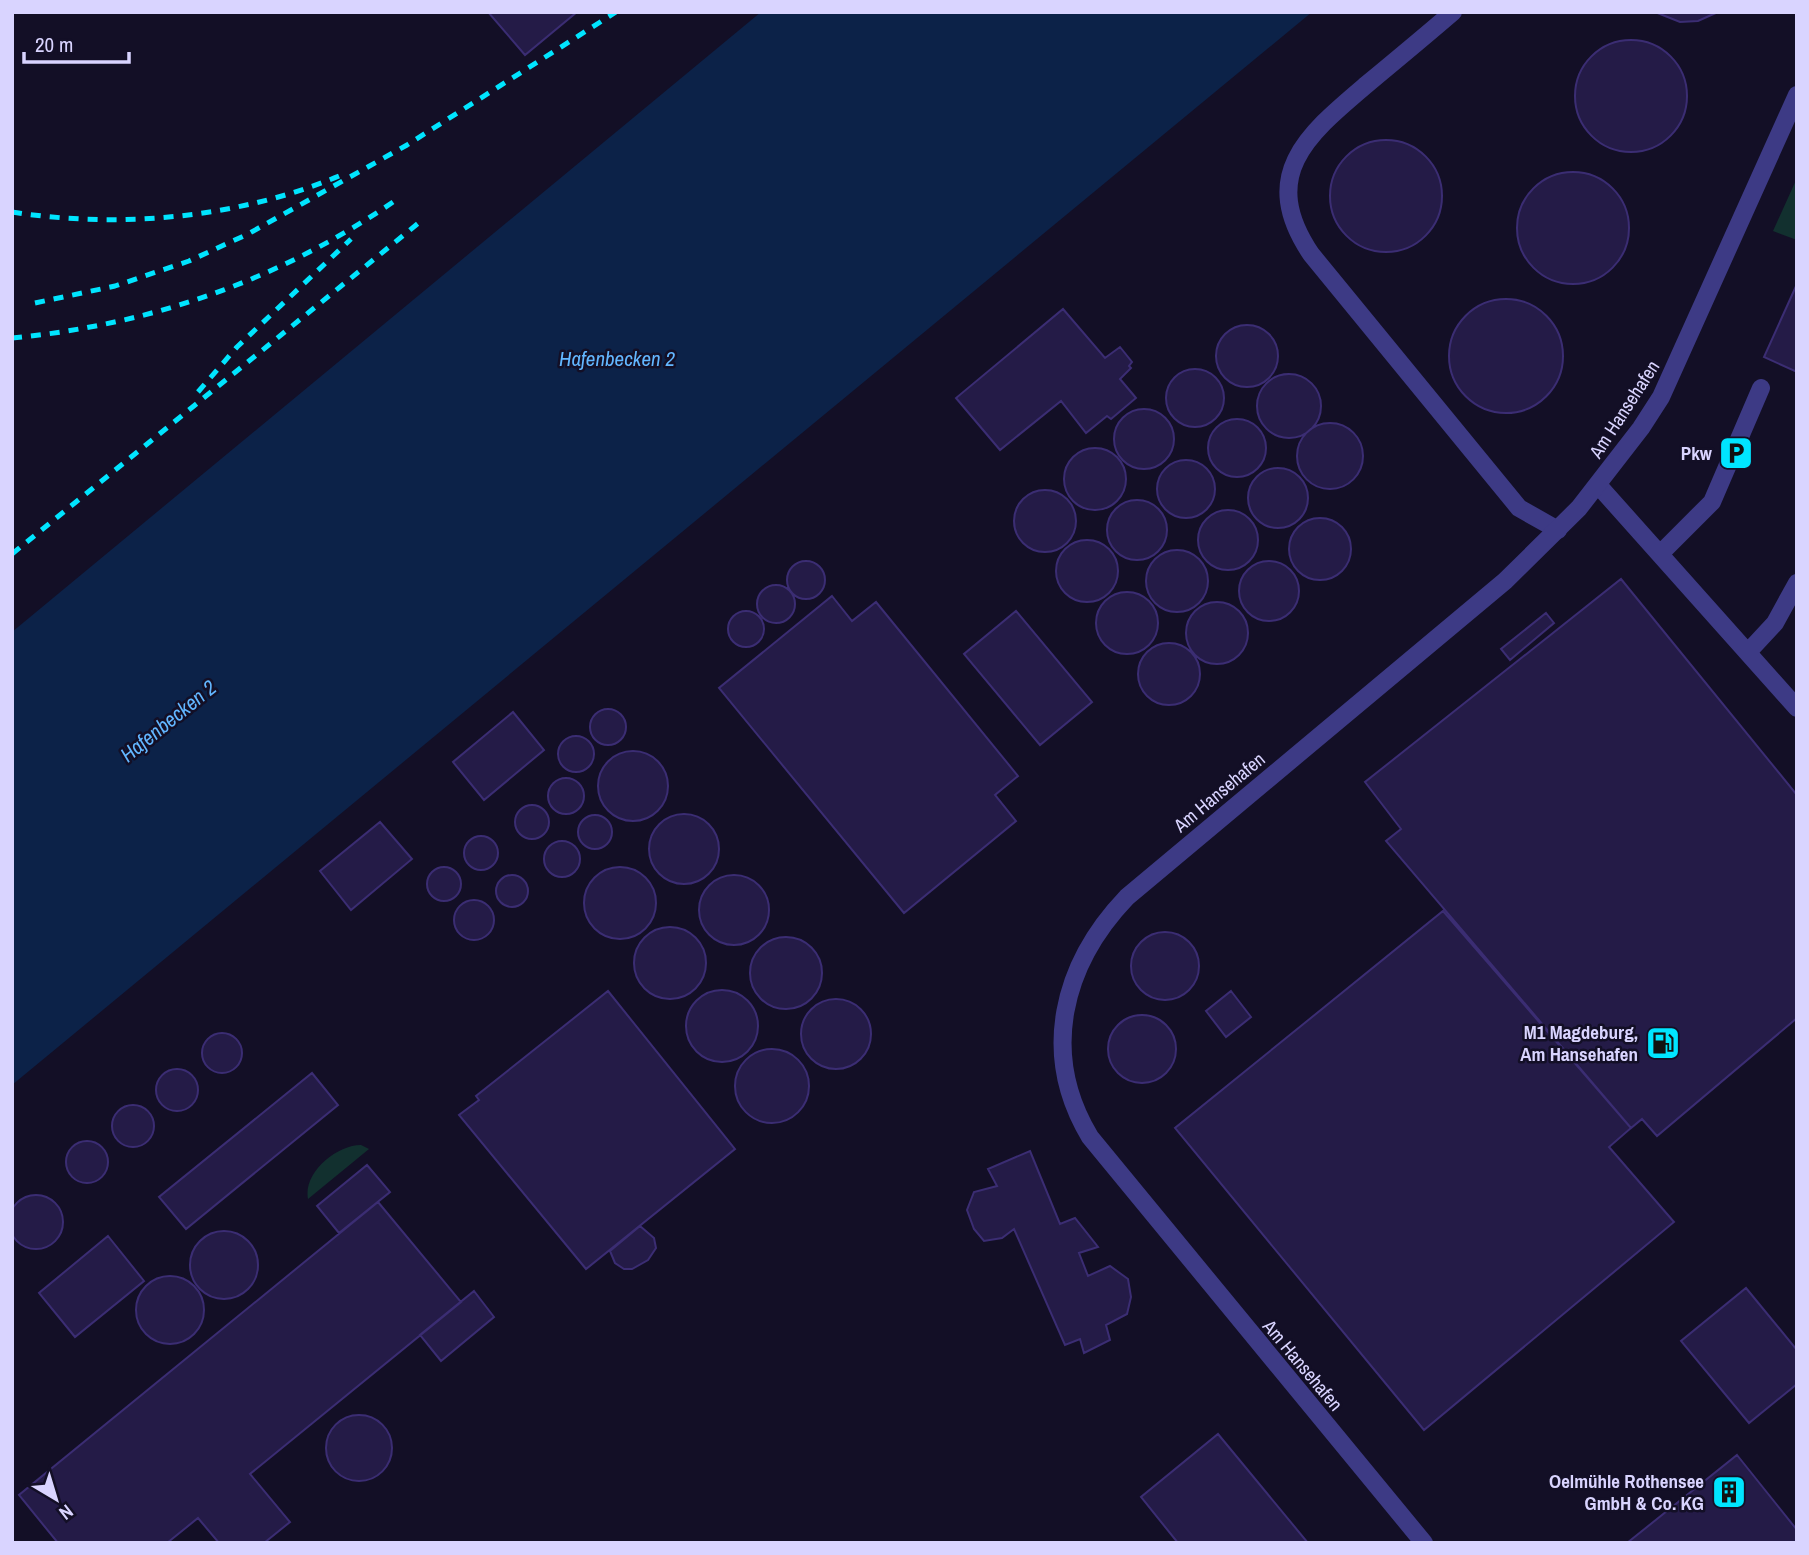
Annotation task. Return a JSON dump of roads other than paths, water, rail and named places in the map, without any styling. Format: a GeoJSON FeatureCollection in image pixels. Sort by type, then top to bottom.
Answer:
{"type":"FeatureCollection","features":[{"type":"Feature","properties":{"kind":"street"},"geometry":{"type":"LineString","coordinates":[[1453,12],[1309,136],[1292,172],[1289,195],[1292,218],[1311,254],[1518,508],[1558,530]]}},
{"type":"Feature","properties":{"kind":"street","name":"Am Hansehafen"},"geometry":{"type":"LineString","coordinates":[[1424,1543],[1090,1138],[1077,1113],[1065,1075],[1061,1023],[1070,985],[1082,957],[1106,920],[1127,897],[1505,581],[1558,530],[1598,485],[1641,428],[1678,366],[1797,95]]}},
{"type":"Feature","properties":{"kind":"street"},"geometry":{"type":"LineString","coordinates":[[1661,554],[1712,502],[1761,388]]}},
{"type":"Feature","properties":{"kind":"street"},"geometry":{"type":"LineString","coordinates":[[1598,485],[1749,651],[1797,708]]}},
{"type":"Feature","properties":{"kind":"street"},"geometry":{"type":"LineString","coordinates":[[1749,651],[1775,623],[1797,583]]}},
{"type":"Feature","properties":{"kind":"water","name":"Hafenbecken 2"},"geometry":{"type":"Polygon","coordinates":[[[761,12],[1312,12],[12,1085],[12,632],[761,12]]]}},
{"type":"Feature","properties":{"kind":"railway"},"geometry":{"type":"LineString","coordinates":[[35,303],[115,286],[189,261],[248,234],[407,145],[616,12]]}},
{"type":"Feature","properties":{"kind":"railway"},"geometry":{"type":"LineString","coordinates":[[12,212],[94,219],[178,216],[260,202],[339,176]]}},
{"type":"Feature","properties":{"kind":"railway"},"geometry":{"type":"LineString","coordinates":[[12,338],[114,322],[211,294],[259,276],[305,254],[350,230],[393,202]]}},
{"type":"Feature","properties":{"kind":"railway"},"geometry":{"type":"LineString","coordinates":[[12,554],[421,221]]}},
{"type":"Feature","properties":{"kind":"railway"},"geometry":{"type":"LineString","coordinates":[[198,392],[237,347],[351,239]]}},
{"type":"Feature","properties":{"kind":"place","name":"Pkw"},"geometry":{"type":"Point","coordinates":[1736,453]}},
{"type":"Feature","properties":{"kind":"place","name":"M1 Magdeburg, Am Hansehafen"},"geometry":{"type":"Point","coordinates":[1663,1043]}},
{"type":"Feature","properties":{"kind":"place","name":"Oelmühle Rothensee GmbH & Co. KG"},"geometry":{"type":"Point","coordinates":[1729,1492]}}]}
